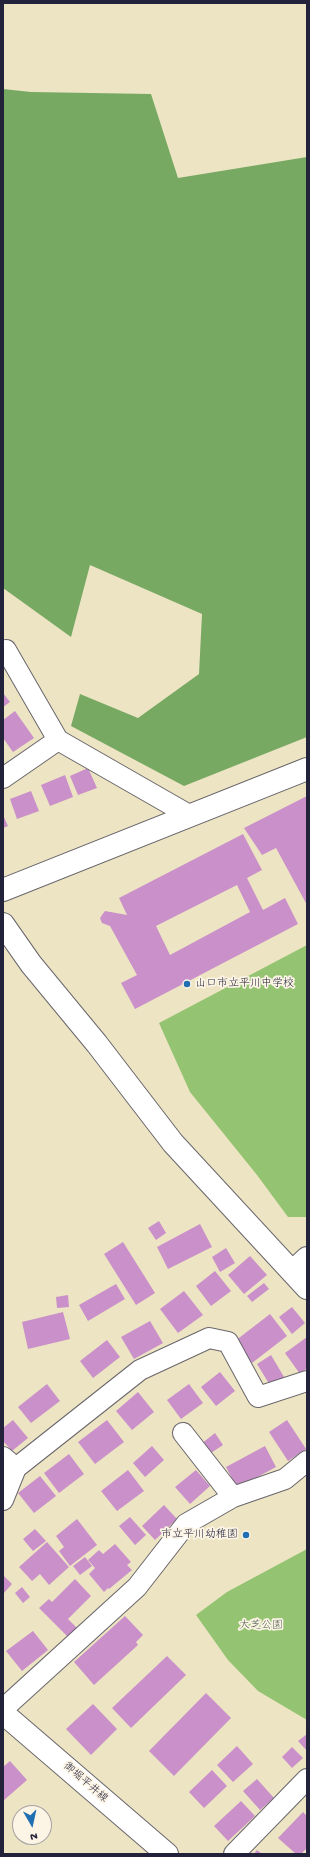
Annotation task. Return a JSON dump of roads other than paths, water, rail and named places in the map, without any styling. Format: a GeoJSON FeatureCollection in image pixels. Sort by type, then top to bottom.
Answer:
{"type":"FeatureCollection","features":[{"type":"Feature","properties":{"kind":"street"},"geometry":{"type":"LineString","coordinates":[[4,650],[58,740],[189,815]]}},
{"type":"Feature","properties":{"kind":"street"},"geometry":{"type":"LineString","coordinates":[[3,778],[58,740]]}},
{"type":"Feature","properties":{"kind":"street"},"geometry":{"type":"LineString","coordinates":[[3,890],[307,769]]}},
{"type":"Feature","properties":{"kind":"street"},"geometry":{"type":"LineString","coordinates":[[3,924],[31,964],[97,1044],[173,1143],[300,1265],[307,1288]]}},
{"type":"Feature","properties":{"kind":"street"},"geometry":{"type":"LineString","coordinates":[[3,1500],[9,1462],[140,1370],[209,1338],[228,1342],[258,1397],[307,1381]]}},
{"type":"Feature","properties":{"kind":"street"},"geometry":{"type":"LineString","coordinates":[[184,1433],[233,1497]]}},
{"type":"Feature","properties":{"kind":"street"},"geometry":{"type":"LineString","coordinates":[[3,1709],[137,1587],[186,1524],[233,1497],[285,1479],[307,1461]]}},
{"type":"Feature","properties":{"kind":"street","name":"御堀平井線"},"geometry":{"type":"LineString","coordinates":[[3,1713],[167,1854]]}},
{"type":"Feature","properties":{"kind":"street"},"geometry":{"type":"LineString","coordinates":[[234,1854],[305,1782]]}},
{"type":"Feature","properties":{"kind":"place","name":"山口市立平川中学校"},"geometry":{"type":"Point","coordinates":[187,984]}},
{"type":"Feature","properties":{"kind":"place","name":"市立平川幼稚園"},"geometry":{"type":"Point","coordinates":[246,1535]}},
{"type":"Feature","properties":{"kind":"park label","name":"大芝公園"},"geometry":{"type":"Point","coordinates":[261,1626]}}]}
